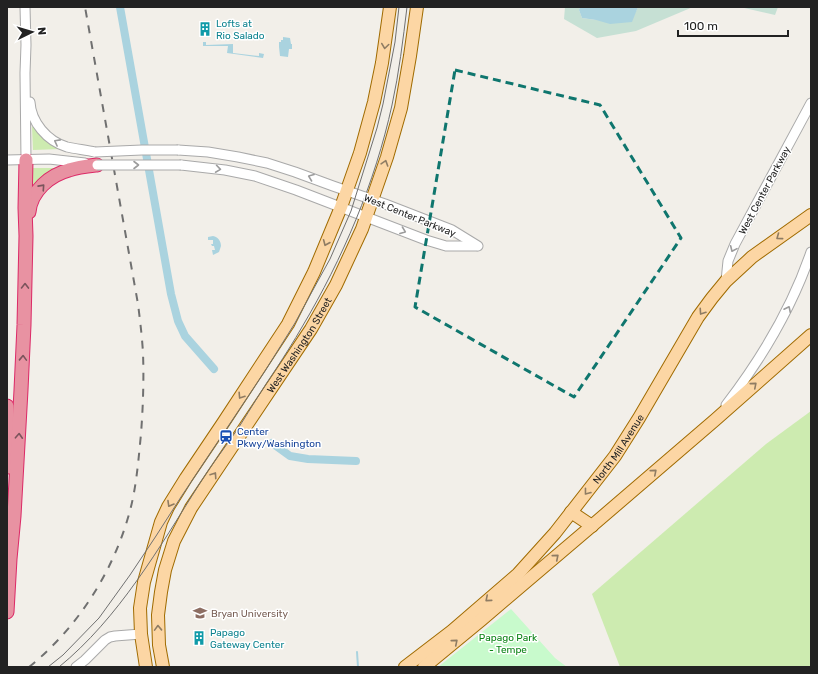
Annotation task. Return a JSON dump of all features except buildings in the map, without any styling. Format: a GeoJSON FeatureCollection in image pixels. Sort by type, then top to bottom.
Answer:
{"type":"FeatureCollection","features":[{"type":"Feature","properties":{"kind":"highway"},"geometry":{"type":"LineString","coordinates":[[26,236],[29,209],[33,198],[41,186],[52,177],[64,171],[76,168],[96,158]]}},
{"type":"Feature","properties":{"kind":"highway"},"geometry":{"type":"LineString","coordinates":[[7,612],[21,390],[26,236],[25,208],[16,160]]}},
{"type":"Feature","properties":{"kind":"highway"},"geometry":{"type":"LineString","coordinates":[[7,406],[10,481],[10,559]]}},
{"type":"Feature","properties":{"kind":"main road","name":"West Washington Street"},"geometry":{"type":"LineString","coordinates":[[146,667],[141,634],[140,608],[144,582],[161,522],[168,507],[186,478],[288,324],[314,272],[341,207],[360,153],[374,102],[382,63],[390,7]]}},
{"type":"Feature","properties":{"kind":"main road","name":"West Washington Street"},"geometry":{"type":"LineString","coordinates":[[163,667],[159,645],[158,615],[165,570],[174,541],[195,503],[314,324],[339,279],[362,230],[387,158],[400,108],[410,56],[417,7]]}},
{"type":"Feature","properties":{"kind":"main road","name":"North Mill Avenue"},"geometry":{"type":"LineString","coordinates":[[405,667],[452,631],[518,574],[555,532],[616,456],[640,418],[698,317],[712,298],[726,281],[752,257],[811,215]]}},
{"type":"Feature","properties":{"kind":"main road"},"geometry":{"type":"LineString","coordinates":[[424,667],[482,620],[592,526],[811,336]]}},
{"type":"Feature","properties":{"kind":"main road"},"geometry":{"type":"LineString","coordinates":[[571,512],[592,526]]}},
{"type":"Feature","properties":{"kind":"street"},"geometry":{"type":"LineString","coordinates":[[16,160],[25,73],[25,7]]}},
{"type":"Feature","properties":{"kind":"street"},"geometry":{"type":"LineString","coordinates":[[26,45],[29,72],[30,108],[38,125],[50,138],[61,145],[73,148],[96,158]]}},
{"type":"Feature","properties":{"kind":"street","name":"West Center Parkway"},"geometry":{"type":"LineString","coordinates":[[726,281],[728,262],[735,244],[811,103]]}},
{"type":"Feature","properties":{"kind":"street","name":"West Center Parkway"},"geometry":{"type":"LineString","coordinates":[[16,160],[96,158],[214,168],[238,172],[289,187],[426,240],[446,246],[478,246],[452,230],[295,172],[253,160],[208,152],[178,150],[142,150],[96,158],[48,159]]}},
{"type":"Feature","properties":{"kind":"street"},"geometry":{"type":"LineString","coordinates":[[715,420],[748,377],[769,343],[792,299],[804,273],[811,252]]}},
{"type":"Feature","properties":{"kind":"street"},"geometry":{"type":"LineString","coordinates":[[76,667],[110,637],[141,634]]}},
{"type":"Feature","properties":{"kind":"highlighted area"},"geometry":{"type":"Polygon","coordinates":[[[455,70],[600,105],[681,238],[574,397],[415,307],[455,70]]]}},
{"type":"Feature","properties":{"kind":"green space"},"geometry":{"type":"Polygon","coordinates":[[[565,7],[580,7],[579,10],[582,18],[631,22],[638,7],[693,7],[636,31],[597,38],[564,19],[565,7]]]}},
{"type":"Feature","properties":{"kind":"green space"},"geometry":{"type":"Polygon","coordinates":[[[740,7],[778,7],[775,15],[740,7]]]}},
{"type":"Feature","properties":{"kind":"green space"},"geometry":{"type":"Polygon","coordinates":[[[34,126],[46,140],[61,149],[33,150],[32,127],[34,126]]]}},
{"type":"Feature","properties":{"kind":"green space"},"geometry":{"type":"Polygon","coordinates":[[[33,168],[59,168],[32,189],[33,168]]]}},
{"type":"Feature","properties":{"kind":"green space"},"geometry":{"type":"Polygon","coordinates":[[[811,411],[811,667],[620,667],[592,594],[766,444],[811,411]]]}},
{"type":"Feature","properties":{"kind":"green space","name":"Papago Park - Tempe"},"geometry":{"type":"Polygon","coordinates":[[[511,609],[555,658],[567,667],[438,667],[511,609]]]}},
{"type":"Feature","properties":{"kind":"water"},"geometry":{"type":"Polygon","coordinates":[[[580,7],[638,7],[632,22],[610,24],[582,18],[579,10],[580,7]]]}},
{"type":"Feature","properties":{"kind":"water"},"geometry":{"type":"Polygon","coordinates":[[[283,37],[290,38],[292,44],[292,49],[289,49],[288,57],[280,56],[279,42],[283,40],[283,37]]]}},
{"type":"Feature","properties":{"kind":"water"},"geometry":{"type":"Polygon","coordinates":[[[203,42],[206,42],[206,45],[233,44],[233,53],[259,56],[259,53],[264,54],[263,58],[227,53],[228,46],[203,46],[203,42]]]}},
{"type":"Feature","properties":{"kind":"water"},"geometry":{"type":"Polygon","coordinates":[[[213,236],[219,240],[221,246],[219,252],[213,255],[212,250],[215,250],[214,246],[211,244],[213,244],[213,240],[208,240],[208,237],[213,236]]]}},
{"type":"Feature","properties":{"kind":"waterway"},"geometry":{"type":"LineString","coordinates":[[120,7],[171,294],[178,321],[185,336],[214,369]]}},
{"type":"Feature","properties":{"kind":"waterway"},"geometry":{"type":"LineString","coordinates":[[272,443],[290,456],[308,459],[356,461]]}},
{"type":"Feature","properties":{"kind":"waterway"},"geometry":{"type":"LineString","coordinates":[[357,652],[358,667]]}},
{"type":"Feature","properties":{"kind":"tram line"},"geometry":{"type":"LineString","coordinates":[[48,667],[63,655],[99,618],[130,575],[265,371],[295,323],[330,259],[351,211],[377,128],[395,42],[399,7]]}},
{"type":"Feature","properties":{"kind":"tram line"},"geometry":{"type":"LineString","coordinates":[[59,667],[81,648],[101,627],[137,581],[205,476],[239,427],[293,343],[317,301],[344,247],[377,163],[394,93],[401,56],[407,7]]}},
{"type":"Feature","properties":{"kind":"railway"},"geometry":{"type":"LineString","coordinates":[[29,667],[46,652],[76,619],[101,582],[111,562],[120,542],[133,500],[141,434],[143,363],[138,304],[85,7]]}},
{"type":"Feature","properties":{"kind":"place","name":"Lofts at Rio Salado"},"geometry":{"type":"Point","coordinates":[205,29]}},
{"type":"Feature","properties":{"kind":"place","name":"Center Pkwy/Washington"},"geometry":{"type":"Point","coordinates":[226,437]}},
{"type":"Feature","properties":{"kind":"place","name":"Bryan University"},"geometry":{"type":"Point","coordinates":[200,613]}},
{"type":"Feature","properties":{"kind":"place","name":"Papago Gateway Center"},"geometry":{"type":"Point","coordinates":[199,638]}}]}
